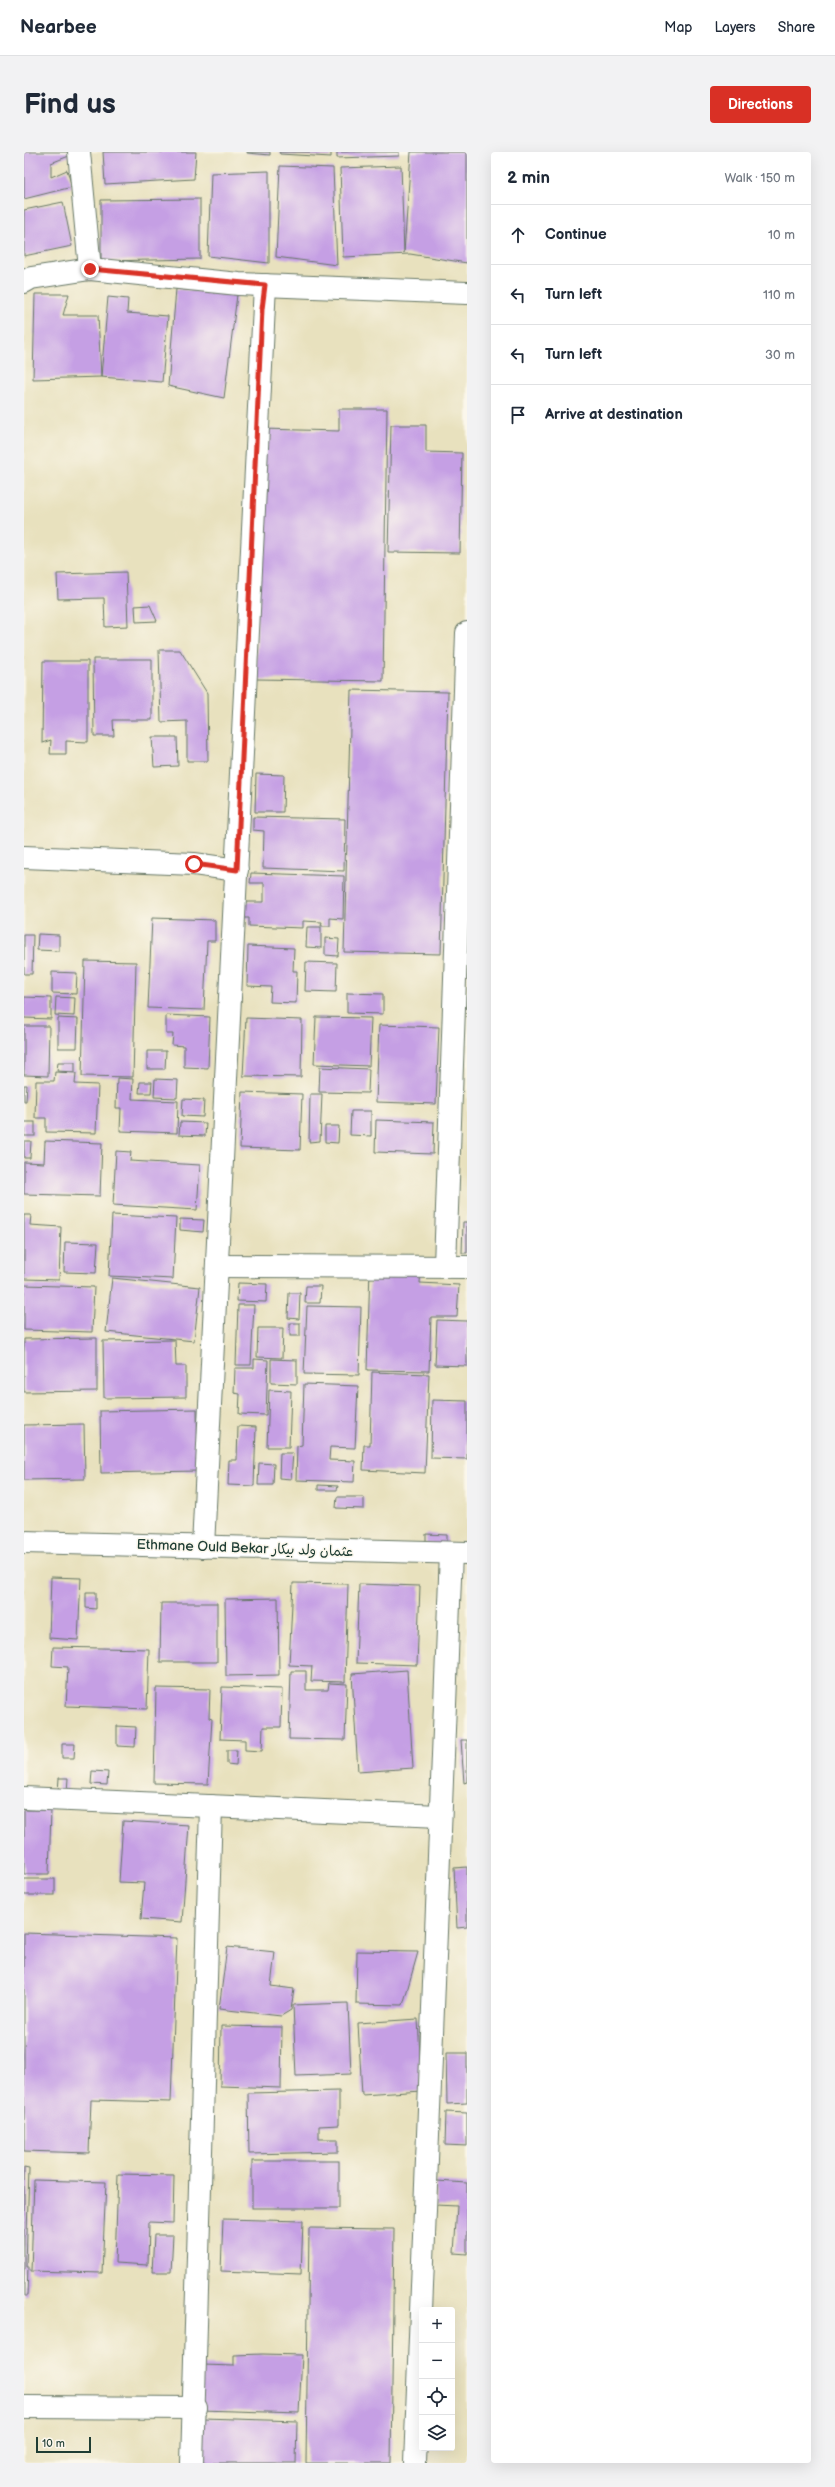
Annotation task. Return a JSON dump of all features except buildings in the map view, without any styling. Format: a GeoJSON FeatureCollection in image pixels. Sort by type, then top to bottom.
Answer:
{"type":"FeatureCollection","features":[{"type":"Feature","properties":{"kind":"street"},"geometry":{"type":"LineString","coordinates":[[79,152],[90,269]]}},
{"type":"Feature","properties":{"kind":"street"},"geometry":{"type":"LineString","coordinates":[[24,282],[32,278],[90,269],[265,285],[467,293]]}},
{"type":"Feature","properties":{"kind":"street"},"geometry":{"type":"LineString","coordinates":[[203,1547],[237,870],[262,309],[265,285]]}},
{"type":"Feature","properties":{"kind":"street"},"geometry":{"type":"LineString","coordinates":[[445,1266],[467,633]]}},
{"type":"Feature","properties":{"kind":"street"},"geometry":{"type":"LineString","coordinates":[[24,857],[194,864],[237,870]]}},
{"type":"Feature","properties":{"kind":"street"},"geometry":{"type":"LineString","coordinates":[[218,1266],[467,1267]]}},
{"type":"Feature","properties":{"kind":"street","name":"Ethmane Ould Bekar عثمان ولد بيكار"},"geometry":{"type":"LineString","coordinates":[[24,1542],[459,1553]]}},
{"type":"Feature","properties":{"kind":"street"},"geometry":{"type":"LineString","coordinates":[[415,2463],[440,1816],[459,1553]]}},
{"type":"Feature","properties":{"kind":"street"},"geometry":{"type":"LineString","coordinates":[[24,1798],[440,1816]]}},
{"type":"Feature","properties":{"kind":"street"},"geometry":{"type":"LineString","coordinates":[[192,2463],[196,2408],[211,1806]]}},
{"type":"Feature","properties":{"kind":"street"},"geometry":{"type":"LineString","coordinates":[[24,2407],[196,2408]]}},
{"type":"Feature","properties":{"kind":"route"},"geometry":{"type":"LineString","coordinates":[[90,269],[239,284],[265,285],[262,309],[237,870],[194,864]]}}]}
